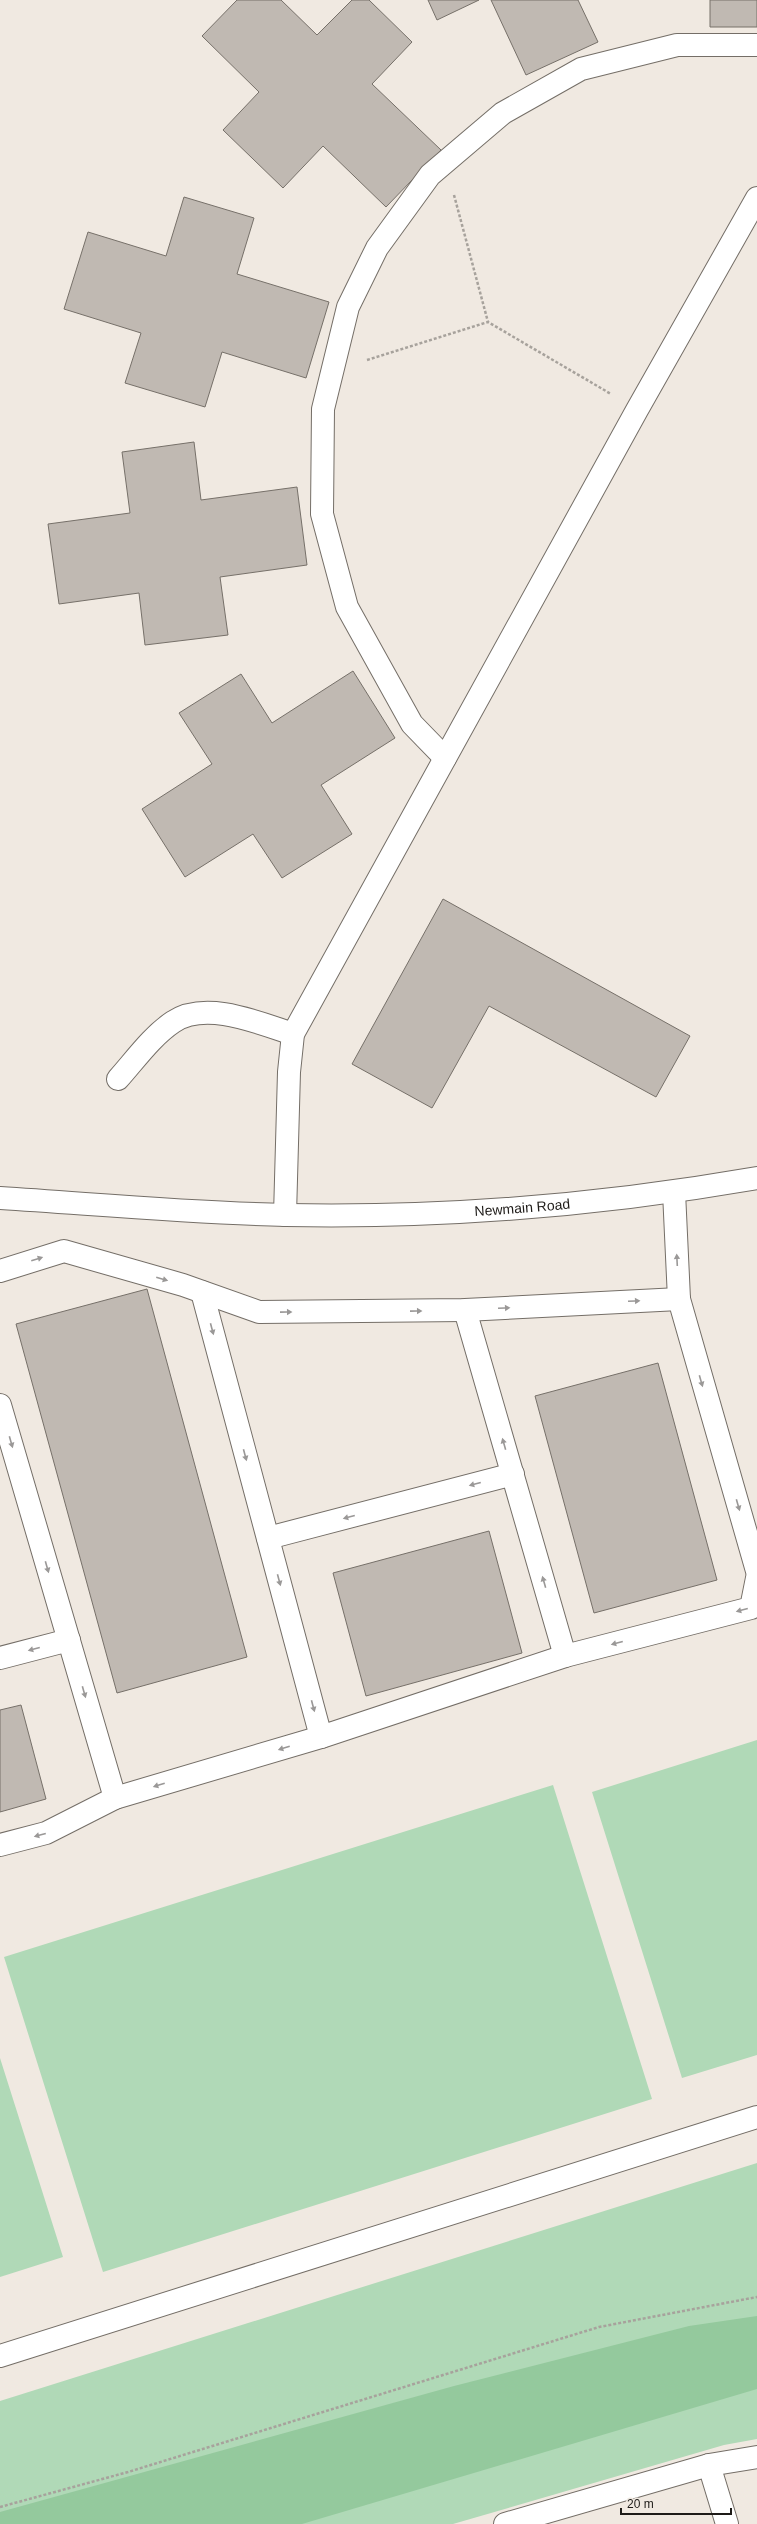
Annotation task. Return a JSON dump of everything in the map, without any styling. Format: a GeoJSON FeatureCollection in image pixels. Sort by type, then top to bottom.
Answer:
{"type":"FeatureCollection","features":[{"type":"Feature","properties":{"kind":"street"},"geometry":{"type":"LineString","coordinates":[[445,758],[412,724],[347,607],[322,514],[323,409],[348,307],[377,248],[430,175],[503,113],[581,69],[677,45],[757,45]]}},
{"type":"Feature","properties":{"kind":"street"},"geometry":{"type":"LineString","coordinates":[[285,1215],[289,1072],[293,1034],[637,410],[757,198]]}},
{"type":"Feature","properties":{"kind":"street"},"geometry":{"type":"LineString","coordinates":[[118,1079],[162,1031],[174,1022],[188,1015],[210,1012],[258,1023],[293,1034]]}},
{"type":"Feature","properties":{"kind":"street","name":"Newmain Road"},"geometry":{"type":"LineString","coordinates":[[0,1198],[285,1215],[404,1214],[503,1208],[674,1192],[757,1178]]}},
{"type":"Feature","properties":{"kind":"street"},"geometry":{"type":"LineString","coordinates":[[674,1192],[679,1299],[757,1571]]}},
{"type":"Feature","properties":{"kind":"street"},"geometry":{"type":"LineString","coordinates":[[0,1271],[64,1251],[202,1292],[259,1312],[465,1310],[679,1299]]}},
{"type":"Feature","properties":{"kind":"street"},"geometry":{"type":"LineString","coordinates":[[202,1292],[321,1737]]}},
{"type":"Feature","properties":{"kind":"street"},"geometry":{"type":"LineString","coordinates":[[465,1310],[565,1656]]}},
{"type":"Feature","properties":{"kind":"street"},"geometry":{"type":"LineString","coordinates":[[0,1405],[115,1798]]}},
{"type":"Feature","properties":{"kind":"street"},"geometry":{"type":"LineString","coordinates":[[268,1538],[513,1474]]}},
{"type":"Feature","properties":{"kind":"street"},"geometry":{"type":"LineString","coordinates":[[0,1845],[46,1833],[115,1798],[321,1737],[565,1656],[751,1608],[757,1578]]}},
{"type":"Feature","properties":{"kind":"street"},"geometry":{"type":"LineString","coordinates":[[0,1658],[69,1640]]}},
{"type":"Feature","properties":{"kind":"street"},"geometry":{"type":"LineString","coordinates":[[0,2356],[757,2117]]}},
{"type":"Feature","properties":{"kind":"street"},"geometry":{"type":"LineString","coordinates":[[504,2524],[709,2465],[757,2457]]}},
{"type":"Feature","properties":{"kind":"street"},"geometry":{"type":"LineString","coordinates":[[709,2465],[726,2524]]}},
{"type":"Feature","properties":{"kind":"path"},"geometry":{"type":"LineString","coordinates":[[445,163],[488,322],[637,410]]}},
{"type":"Feature","properties":{"kind":"path"},"geometry":{"type":"LineString","coordinates":[[332,372],[488,322]]}},
{"type":"Feature","properties":{"kind":"path"},"geometry":{"type":"LineString","coordinates":[[0,2507],[128,2472],[599,2327],[757,2297]]}},
{"type":"Feature","properties":{"kind":"green space"},"geometry":{"type":"Polygon","coordinates":[[[757,1740],[757,2055],[682,2078],[592,1792],[757,1740]]]}},
{"type":"Feature","properties":{"kind":"green space"},"geometry":{"type":"Polygon","coordinates":[[[553,1785],[652,2099],[103,2272],[4,1957],[553,1785]]]}},
{"type":"Feature","properties":{"kind":"green space"},"geometry":{"type":"Polygon","coordinates":[[[0,2058],[63,2257],[0,2277],[0,2058]]]}},
{"type":"Feature","properties":{"kind":"green space"},"geometry":{"type":"Polygon","coordinates":[[[757,2163],[757,2439],[724,2445],[453,2524],[0,2524],[0,2401],[757,2163]]]}},
{"type":"Feature","properties":{"kind":"green space"},"geometry":{"type":"Polygon","coordinates":[[[757,2316],[757,2389],[302,2524],[0,2524],[0,2512],[454,2386],[689,2326],[757,2316]]]}},
{"type":"Feature","properties":{"kind":"building"},"geometry":{"type":"Polygon","coordinates":[[[237,0],[281,0],[317,35],[352,0],[369,0],[412,42],[372,84],[441,150],[386,207],[323,146],[283,188],[223,130],[259,92],[202,36],[237,0]]]}},
{"type":"Feature","properties":{"kind":"building"},"geometry":{"type":"Polygon","coordinates":[[[428,0],[479,0],[437,20],[428,0]]]}},
{"type":"Feature","properties":{"kind":"building"},"geometry":{"type":"Polygon","coordinates":[[[491,0],[578,0],[598,42],[526,75],[491,0]]]}},
{"type":"Feature","properties":{"kind":"building"},"geometry":{"type":"Polygon","coordinates":[[[710,0],[757,0],[757,27],[710,27],[710,0]]]}},
{"type":"Feature","properties":{"kind":"building"},"geometry":{"type":"Polygon","coordinates":[[[184,197],[254,218],[237,274],[329,302],[306,378],[222,352],[205,407],[125,383],[141,333],[64,309],[88,232],[166,256],[184,197]]]}},
{"type":"Feature","properties":{"kind":"building"},"geometry":{"type":"Polygon","coordinates":[[[194,442],[201,500],[297,487],[307,565],[220,577],[228,635],[145,645],[139,593],[59,604],[48,524],[130,513],[122,452],[194,442]]]}},
{"type":"Feature","properties":{"kind":"building"},"geometry":{"type":"Polygon","coordinates":[[[353,671],[395,738],[321,785],[352,834],[282,878],[253,834],[185,877],[142,809],[212,764],[179,713],[241,674],[272,723],[353,671]]]}},
{"type":"Feature","properties":{"kind":"building"},"geometry":{"type":"Polygon","coordinates":[[[443,899],[690,1036],[656,1097],[489,1006],[432,1108],[352,1064],[443,899]]]}},
{"type":"Feature","properties":{"kind":"building"},"geometry":{"type":"Polygon","coordinates":[[[147,1289],[247,1657],[117,1693],[16,1324],[147,1289]]]}},
{"type":"Feature","properties":{"kind":"building"},"geometry":{"type":"Polygon","coordinates":[[[658,1363],[717,1580],[594,1613],[535,1396],[658,1363]]]}},
{"type":"Feature","properties":{"kind":"building"},"geometry":{"type":"Polygon","coordinates":[[[489,1531],[522,1653],[366,1696],[333,1573],[489,1531]]]}},
{"type":"Feature","properties":{"kind":"building"},"geometry":{"type":"Polygon","coordinates":[[[21,1705],[46,1799],[0,1812],[0,1710],[21,1705]]]}}]}
